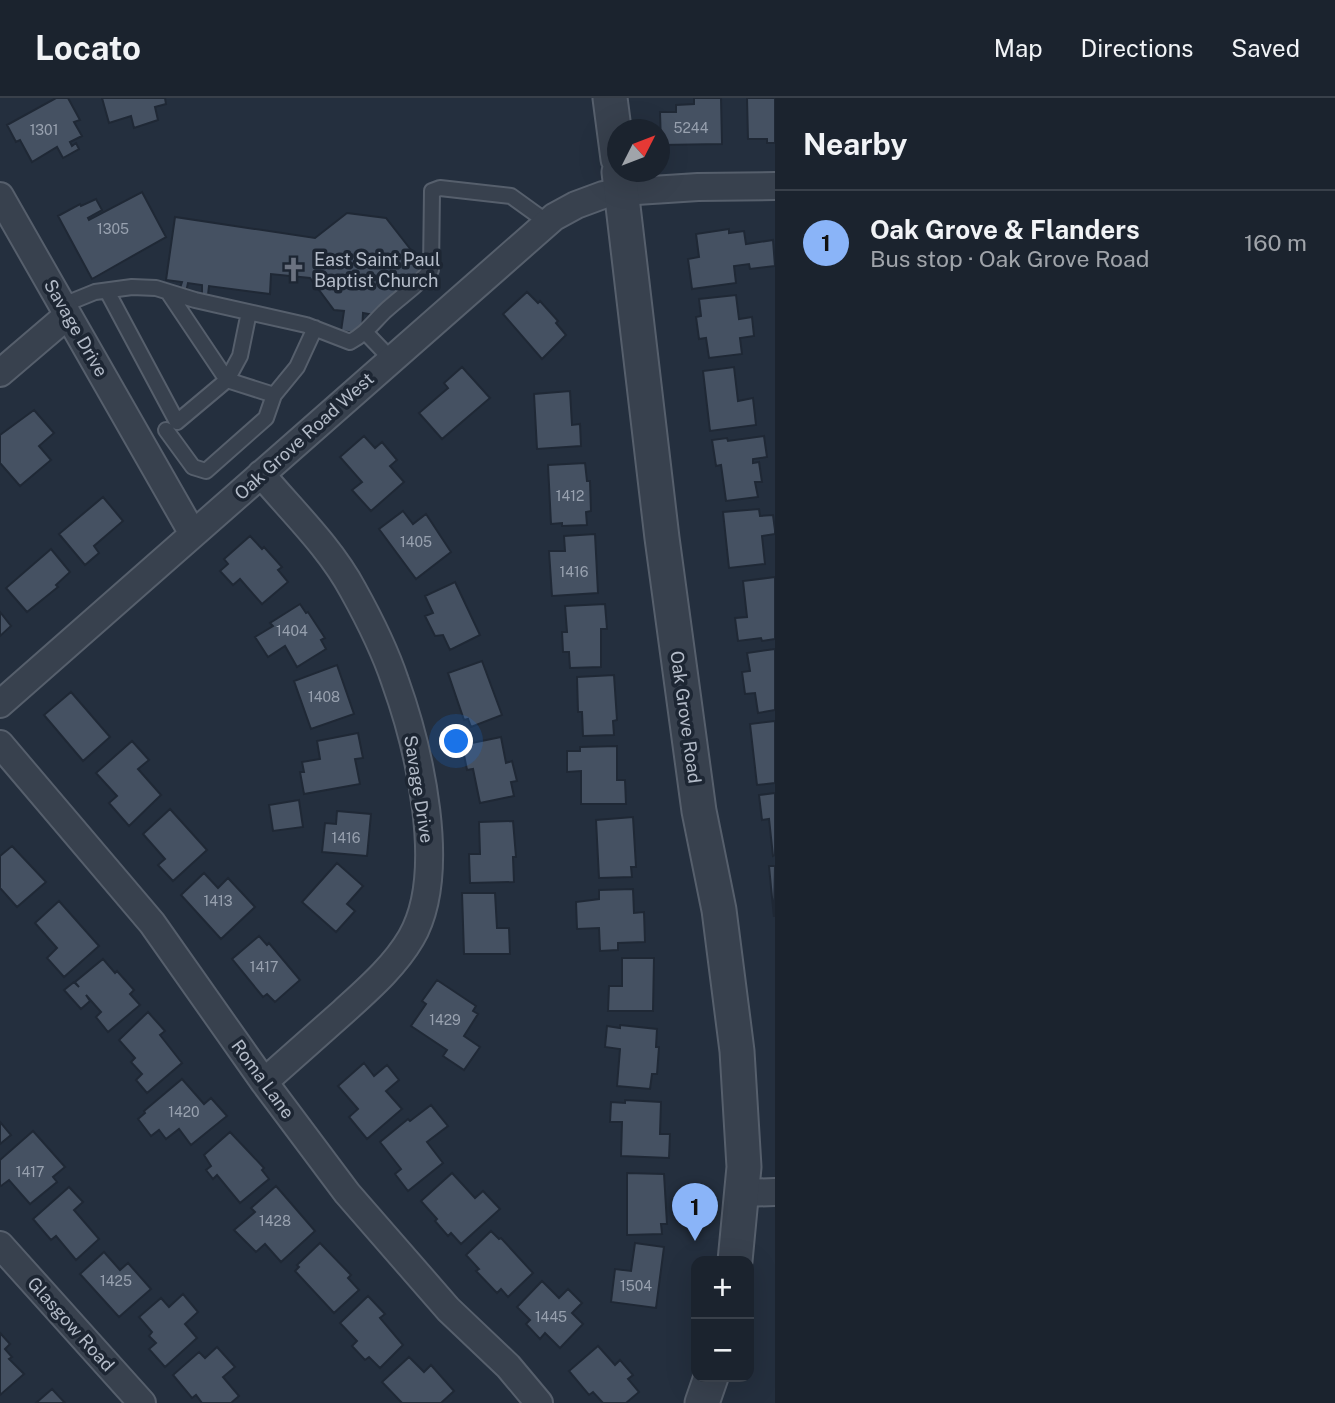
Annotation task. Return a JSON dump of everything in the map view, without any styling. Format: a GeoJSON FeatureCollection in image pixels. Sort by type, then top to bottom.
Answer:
{"type":"FeatureCollection","features":[{"type":"Feature","properties":{"kind":"street"},"geometry":{"type":"LineString","coordinates":[[610,98],[613,119]]}},
{"type":"Feature","properties":{"kind":"street","name":"Oak Grove Road West"},"geometry":{"type":"LineString","coordinates":[[0,704],[547,222],[576,205],[603,195],[620,182],[698,187],[775,186]]}},
{"type":"Feature","properties":{"kind":"street","name":"Oak Grove Road"},"geometry":{"type":"LineString","coordinates":[[620,182],[680,675],[699,811],[719,911],[737,1051],[744,1167],[736,1256]]}},
{"type":"Feature","properties":{"kind":"street","name":"Savage Drive"},"geometry":{"type":"LineString","coordinates":[[0,196],[193,534]]}},
{"type":"Feature","properties":{"kind":"street"},"geometry":{"type":"LineString","coordinates":[[0,373],[65,310]]}},
{"type":"Feature","properties":{"kind":"street","name":"Savage Drive"},"geometry":{"type":"LineString","coordinates":[[261,474],[324,548],[352,588],[395,679],[417,757],[429,839],[430,868],[422,914],[412,937],[397,958],[370,987],[264,1082]]}},
{"type":"Feature","properties":{"kind":"street","name":"Roma Lane"},"geometry":{"type":"LineString","coordinates":[[0,744],[152,923],[264,1082],[347,1193],[448,1309],[508,1366],[539,1403]]}},
{"type":"Feature","properties":{"kind":"street"},"geometry":{"type":"LineString","coordinates":[[742,1192],[775,1192]]}},
{"type":"Feature","properties":{"kind":"street","name":"Glasgow Road"},"geometry":{"type":"LineString","coordinates":[[0,1245],[142,1403]]}},
{"type":"Feature","properties":{"kind":"street"},"geometry":{"type":"LineString","coordinates":[[702,1403],[709,1382]]}},
{"type":"Feature","properties":{"kind":"lane"},"geometry":{"type":"LineString","coordinates":[[65,310],[101,291],[132,287],[156,288],[314,328],[350,342],[366,333],[384,312],[415,289],[431,270],[432,191],[440,188],[510,196],[547,222]]}},
{"type":"Feature","properties":{"kind":"lane"},"geometry":{"type":"LineString","coordinates":[[101,291],[193,467],[206,471],[266,418],[274,395],[297,368],[314,328]]}},
{"type":"Feature","properties":{"kind":"lane"},"geometry":{"type":"LineString","coordinates":[[168,292],[227,380],[274,395]]}},
{"type":"Feature","properties":{"kind":"lane"},"geometry":{"type":"LineString","coordinates":[[142,444],[171,426],[227,380],[240,356],[249,312]]}},
{"type":"Feature","properties":{"kind":"lane"},"geometry":{"type":"LineString","coordinates":[[366,333],[391,359]]}},
{"type":"Feature","properties":{"kind":"building"},"geometry":{"type":"Polygon","coordinates":[[[56,98],[68,98],[80,120],[74,122],[82,136],[70,142],[72,146],[76,143],[79,149],[63,158],[57,147],[32,162],[20,140],[16,142],[7,125],[56,98]]]}},
{"type":"Feature","properties":{"kind":"building"},"geometry":{"type":"Polygon","coordinates":[[[102,98],[165,98],[166,104],[155,107],[158,120],[134,128],[131,116],[109,123],[102,98]]]}},
{"type":"Feature","properties":{"kind":"building"},"geometry":{"type":"Polygon","coordinates":[[[694,98],[721,98],[722,144],[670,145],[670,119],[660,119],[660,112],[676,112],[676,105],[694,104],[694,98]]]}},
{"type":"Feature","properties":{"kind":"building"},"geometry":{"type":"Polygon","coordinates":[[[747,98],[775,98],[775,143],[767,143],[767,139],[748,139],[747,98]]]}},
{"type":"Feature","properties":{"kind":"building"},"geometry":{"type":"Polygon","coordinates":[[[142,192],[166,237],[92,279],[58,216],[96,199],[102,210],[88,218],[89,220],[142,192]]]}},
{"type":"Feature","properties":{"kind":"building","name":"East Saint Paul Baptist Church"},"geometry":{"type":"Polygon","coordinates":[[[347,213],[386,218],[411,250],[409,262],[421,264],[418,280],[407,279],[406,290],[374,315],[363,313],[362,334],[341,331],[344,311],[334,310],[310,278],[271,274],[270,294],[209,286],[208,295],[202,294],[202,285],[188,283],[186,292],[179,291],[182,282],[166,280],[175,217],[315,238],[347,213]]]}},
{"type":"Feature","properties":{"kind":"building"},"geometry":{"type":"Polygon","coordinates":[[[729,229],[729,233],[744,231],[746,244],[773,240],[775,266],[750,269],[749,264],[734,266],[736,283],[692,289],[688,259],[699,257],[696,234],[729,229]]]}},
{"type":"Feature","properties":{"kind":"building"},"geometry":{"type":"Polygon","coordinates":[[[527,292],[538,303],[540,301],[558,321],[556,323],[566,335],[542,359],[503,314],[527,292]]]}},
{"type":"Feature","properties":{"kind":"building"},"geometry":{"type":"Polygon","coordinates":[[[736,295],[739,319],[752,317],[754,336],[740,338],[742,354],[709,358],[706,338],[699,339],[696,317],[701,316],[699,299],[736,295]]]}},
{"type":"Feature","properties":{"kind":"building"},"geometry":{"type":"Polygon","coordinates":[[[462,367],[490,398],[442,439],[419,413],[448,388],[444,383],[462,367]]]}},
{"type":"Feature","properties":{"kind":"building"},"geometry":{"type":"Polygon","coordinates":[[[734,367],[738,401],[753,398],[756,425],[710,431],[703,371],[734,367]]]}},
{"type":"Feature","properties":{"kind":"building"},"geometry":{"type":"Polygon","coordinates":[[[570,391],[572,425],[580,424],[581,446],[537,449],[534,394],[570,391]]]}},
{"type":"Feature","properties":{"kind":"building"},"geometry":{"type":"Polygon","coordinates":[[[34,410],[54,433],[39,446],[51,460],[20,486],[0,463],[0,435],[34,410]]]}},
{"type":"Feature","properties":{"kind":"building"},"geometry":{"type":"Polygon","coordinates":[[[364,436],[375,448],[382,442],[397,460],[390,466],[404,482],[371,511],[352,490],[362,482],[340,457],[364,436]]]}},
{"type":"Feature","properties":{"kind":"building"},"geometry":{"type":"Polygon","coordinates":[[[764,436],[767,457],[753,459],[753,463],[759,462],[762,482],[755,482],[758,497],[726,501],[721,465],[716,466],[712,440],[727,438],[728,441],[764,436]]]}},
{"type":"Feature","properties":{"kind":"building"},"geometry":{"type":"Polygon","coordinates":[[[585,463],[587,481],[590,481],[591,511],[586,512],[587,525],[551,524],[548,465],[585,463]]]}},
{"type":"Feature","properties":{"kind":"building"},"geometry":{"type":"Polygon","coordinates":[[[103,497],[123,521],[94,546],[99,553],[85,565],[59,534],[103,497]]]}},
{"type":"Feature","properties":{"kind":"building"},"geometry":{"type":"Polygon","coordinates":[[[759,509],[760,516],[773,515],[775,530],[775,534],[762,536],[765,564],[729,568],[723,512],[759,509]]]}},
{"type":"Feature","properties":{"kind":"building"},"geometry":{"type":"Polygon","coordinates":[[[403,511],[413,524],[426,514],[451,552],[416,579],[379,529],[403,511]]]}},
{"type":"Feature","properties":{"kind":"building"},"geometry":{"type":"Polygon","coordinates":[[[595,534],[598,593],[552,596],[549,551],[565,551],[564,536],[595,534]]]}},
{"type":"Feature","properties":{"kind":"building"},"geometry":{"type":"Polygon","coordinates":[[[250,536],[282,567],[278,570],[288,582],[262,604],[240,579],[233,585],[220,571],[228,564],[224,559],[250,536]]]}},
{"type":"Feature","properties":{"kind":"building"},"geometry":{"type":"Polygon","coordinates":[[[51,549],[70,572],[56,585],[58,587],[27,612],[6,588],[51,549]]]}},
{"type":"Feature","properties":{"kind":"building"},"geometry":{"type":"Polygon","coordinates":[[[775,577],[775,639],[738,641],[735,618],[747,617],[743,581],[775,577]]]}},
{"type":"Feature","properties":{"kind":"building"},"geometry":{"type":"Polygon","coordinates":[[[455,582],[480,635],[450,650],[443,635],[435,636],[425,616],[433,613],[425,596],[455,582]]]}},
{"type":"Feature","properties":{"kind":"building"},"geometry":{"type":"Polygon","coordinates":[[[300,604],[325,638],[321,640],[326,649],[297,667],[285,646],[268,657],[255,637],[273,626],[270,623],[300,604]]]}},
{"type":"Feature","properties":{"kind":"building"},"geometry":{"type":"Polygon","coordinates":[[[605,604],[607,629],[601,629],[601,667],[570,668],[569,652],[563,652],[562,632],[567,632],[565,606],[605,604]]]}},
{"type":"Feature","properties":{"kind":"building"},"geometry":{"type":"Polygon","coordinates":[[[0,612],[11,626],[0,636],[0,612]]]}},
{"type":"Feature","properties":{"kind":"building"},"geometry":{"type":"Polygon","coordinates":[[[775,649],[775,710],[758,713],[755,693],[745,694],[742,672],[750,671],[747,653],[775,649]]]}},
{"type":"Feature","properties":{"kind":"building"},"geometry":{"type":"Polygon","coordinates":[[[482,661],[502,715],[471,727],[468,719],[464,720],[448,673],[482,661]]]}},
{"type":"Feature","properties":{"kind":"building"},"geometry":{"type":"Polygon","coordinates":[[[337,665],[354,714],[311,729],[294,681],[337,665]]]}},
{"type":"Feature","properties":{"kind":"building"},"geometry":{"type":"Polygon","coordinates":[[[614,675],[617,720],[613,721],[614,735],[583,736],[582,712],[578,712],[577,677],[614,675]]]}},
{"type":"Feature","properties":{"kind":"building"},"geometry":{"type":"Polygon","coordinates":[[[71,692],[110,737],[83,761],[44,715],[71,692]]]}},
{"type":"Feature","properties":{"kind":"building"},"geometry":{"type":"Polygon","coordinates":[[[775,721],[775,783],[757,785],[750,724],[775,721]]]}},
{"type":"Feature","properties":{"kind":"building"},"geometry":{"type":"Polygon","coordinates":[[[358,733],[363,758],[355,759],[360,784],[304,794],[300,772],[304,772],[302,762],[320,759],[317,741],[358,733]]]}},
{"type":"Feature","properties":{"kind":"building"},"geometry":{"type":"Polygon","coordinates":[[[501,737],[506,763],[512,761],[517,781],[511,782],[514,796],[480,803],[473,769],[467,770],[462,745],[501,737]]]}},
{"type":"Feature","properties":{"kind":"building"},"geometry":{"type":"Polygon","coordinates":[[[132,741],[149,760],[138,769],[161,795],[129,826],[109,803],[117,796],[96,773],[132,741]]]}},
{"type":"Feature","properties":{"kind":"building"},"geometry":{"type":"Polygon","coordinates":[[[617,746],[617,780],[625,780],[626,804],[581,804],[581,771],[567,772],[567,751],[580,751],[580,747],[617,746]]]}},
{"type":"Feature","properties":{"kind":"building"},"geometry":{"type":"Polygon","coordinates":[[[775,793],[773,856],[769,819],[762,820],[759,795],[775,793]]]}},
{"type":"Feature","properties":{"kind":"building"},"geometry":{"type":"Polygon","coordinates":[[[299,800],[303,827],[273,831],[269,805],[299,800]]]}},
{"type":"Feature","properties":{"kind":"building"},"geometry":{"type":"Polygon","coordinates":[[[170,809],[207,850],[173,881],[158,865],[165,859],[143,834],[170,809]]]}},
{"type":"Feature","properties":{"kind":"building"},"geometry":{"type":"Polygon","coordinates":[[[337,811],[371,814],[367,856],[322,852],[325,823],[336,824],[337,811]]]}},
{"type":"Feature","properties":{"kind":"building"},"geometry":{"type":"Polygon","coordinates":[[[633,817],[636,867],[631,867],[632,877],[599,878],[596,820],[633,817]]]}},
{"type":"Feature","properties":{"kind":"building"},"geometry":{"type":"Polygon","coordinates":[[[513,821],[516,857],[513,857],[514,882],[470,883],[469,854],[480,854],[479,822],[513,821]]]}},
{"type":"Feature","properties":{"kind":"building"},"geometry":{"type":"Polygon","coordinates":[[[12,846],[46,882],[17,907],[0,888],[0,856],[12,846]]]}},
{"type":"Feature","properties":{"kind":"building"},"geometry":{"type":"Polygon","coordinates":[[[337,863],[363,886],[347,904],[355,911],[336,932],[302,902],[337,863]]]}},
{"type":"Feature","properties":{"kind":"building"},"geometry":{"type":"Polygon","coordinates":[[[769,866],[775,866],[774,917],[771,887],[769,866]]]}},
{"type":"Feature","properties":{"kind":"building"},"geometry":{"type":"Polygon","coordinates":[[[204,873],[218,888],[228,878],[255,907],[221,939],[181,895],[204,873]]]}},
{"type":"Feature","properties":{"kind":"building"},"geometry":{"type":"Polygon","coordinates":[[[633,889],[634,913],[644,912],[645,942],[618,943],[618,950],[600,951],[599,928],[577,929],[576,902],[599,899],[599,890],[633,889]]]}},
{"type":"Feature","properties":{"kind":"building"},"geometry":{"type":"Polygon","coordinates":[[[462,893],[495,893],[497,928],[509,928],[510,954],[464,954],[462,893]]]}},
{"type":"Feature","properties":{"kind":"building"},"geometry":{"type":"Polygon","coordinates":[[[59,901],[99,946],[64,977],[47,958],[57,948],[35,923],[59,901]]]}},
{"type":"Feature","properties":{"kind":"building"},"geometry":{"type":"Polygon","coordinates":[[[259,936],[267,945],[269,943],[300,980],[275,1002],[267,994],[263,997],[232,959],[259,936]]]}},
{"type":"Feature","properties":{"kind":"building"},"geometry":{"type":"Polygon","coordinates":[[[622,958],[654,958],[653,1011],[608,1011],[609,986],[622,986],[622,958]]]}},
{"type":"Feature","properties":{"kind":"building"},"geometry":{"type":"Polygon","coordinates":[[[103,959],[134,990],[130,994],[140,1005],[108,1032],[96,1017],[101,1012],[86,995],[90,1001],[81,1009],[64,990],[74,982],[79,987],[75,982],[103,959]]]}},
{"type":"Feature","properties":{"kind":"building"},"geometry":{"type":"Polygon","coordinates":[[[437,980],[476,1006],[473,1011],[478,1014],[464,1036],[480,1047],[464,1070],[443,1056],[447,1050],[411,1026],[426,1004],[422,1001],[437,980]]]}},
{"type":"Feature","properties":{"kind":"building"},"geometry":{"type":"Polygon","coordinates":[[[148,1012],[165,1031],[160,1035],[182,1063],[147,1093],[136,1080],[142,1074],[131,1062],[135,1058],[119,1040],[148,1012]]]}},
{"type":"Feature","properties":{"kind":"building"},"geometry":{"type":"Polygon","coordinates":[[[620,1025],[657,1029],[657,1074],[652,1074],[650,1089],[617,1086],[620,1049],[605,1047],[607,1026],[620,1028],[620,1025]]]}},
{"type":"Feature","properties":{"kind":"building"},"geometry":{"type":"Polygon","coordinates":[[[364,1063],[374,1076],[387,1065],[399,1080],[386,1091],[402,1109],[367,1139],[349,1117],[358,1109],[338,1086],[364,1063]]]}},
{"type":"Feature","properties":{"kind":"building"},"geometry":{"type":"Polygon","coordinates":[[[182,1079],[204,1104],[211,1098],[227,1116],[191,1145],[179,1129],[166,1139],[159,1130],[151,1136],[138,1119],[182,1079]]]}},
{"type":"Feature","properties":{"kind":"building"},"geometry":{"type":"Polygon","coordinates":[[[625,1100],[661,1102],[660,1134],[670,1134],[669,1158],[621,1156],[622,1122],[610,1122],[611,1102],[625,1103],[625,1100]]]}},
{"type":"Feature","properties":{"kind":"building"},"geometry":{"type":"Polygon","coordinates":[[[431,1105],[448,1126],[427,1142],[443,1163],[408,1191],[395,1174],[401,1169],[380,1142],[408,1119],[410,1121],[431,1105]]]}},
{"type":"Feature","properties":{"kind":"building"},"geometry":{"type":"Polygon","coordinates":[[[0,1122],[11,1135],[0,1144],[0,1122]]]}},
{"type":"Feature","properties":{"kind":"building"},"geometry":{"type":"Polygon","coordinates":[[[33,1131],[65,1167],[53,1177],[57,1182],[30,1204],[9,1180],[0,1185],[0,1160],[33,1131]]]}},
{"type":"Feature","properties":{"kind":"building"},"geometry":{"type":"Polygon","coordinates":[[[230,1132],[264,1168],[262,1170],[269,1179],[240,1203],[217,1175],[213,1179],[206,1170],[211,1166],[204,1155],[230,1132]]]}},
{"type":"Feature","properties":{"kind":"building"},"geometry":{"type":"Polygon","coordinates":[[[452,1173],[475,1198],[483,1191],[500,1209],[461,1244],[451,1233],[448,1236],[421,1201],[452,1173]]]}},
{"type":"Feature","properties":{"kind":"building"},"geometry":{"type":"Polygon","coordinates":[[[627,1173],[664,1174],[667,1224],[661,1224],[662,1234],[627,1235],[627,1173]]]}},
{"type":"Feature","properties":{"kind":"building"},"geometry":{"type":"Polygon","coordinates":[[[276,1186],[315,1231],[281,1262],[265,1244],[256,1252],[234,1230],[255,1212],[251,1208],[276,1186]]]}},
{"type":"Feature","properties":{"kind":"building"},"geometry":{"type":"Polygon","coordinates":[[[69,1187],[83,1202],[74,1210],[99,1239],[76,1260],[56,1236],[51,1240],[33,1219],[69,1187]]]}},
{"type":"Feature","properties":{"kind":"building"},"geometry":{"type":"Polygon","coordinates":[[[491,1231],[501,1238],[533,1273],[508,1297],[501,1289],[497,1293],[476,1271],[479,1269],[466,1255],[491,1231]]]}},
{"type":"Feature","properties":{"kind":"building"},"geometry":{"type":"Polygon","coordinates":[[[320,1243],[351,1275],[348,1278],[359,1290],[334,1313],[295,1271],[299,1267],[297,1265],[320,1243]]]}},
{"type":"Feature","properties":{"kind":"building"},"geometry":{"type":"Polygon","coordinates":[[[635,1243],[664,1247],[656,1308],[611,1302],[615,1269],[631,1271],[635,1243]]]}},
{"type":"Feature","properties":{"kind":"building"},"geometry":{"type":"Polygon","coordinates":[[[104,1252],[120,1270],[128,1263],[151,1289],[119,1317],[80,1274],[104,1252]]]}},
{"type":"Feature","properties":{"kind":"building"},"geometry":{"type":"Polygon","coordinates":[[[542,1281],[559,1298],[568,1289],[582,1303],[572,1313],[583,1324],[560,1348],[545,1333],[540,1339],[526,1324],[530,1320],[517,1307],[542,1281]]]}},
{"type":"Feature","properties":{"kind":"building"},"geometry":{"type":"Polygon","coordinates":[[[183,1294],[198,1312],[185,1324],[197,1338],[165,1367],[149,1349],[156,1343],[149,1336],[152,1332],[139,1317],[161,1298],[169,1307],[183,1294]]]}},
{"type":"Feature","properties":{"kind":"building"},"geometry":{"type":"Polygon","coordinates":[[[368,1296],[385,1314],[380,1318],[403,1345],[380,1368],[369,1357],[365,1360],[352,1346],[357,1341],[340,1323],[368,1296]]]}},
{"type":"Feature","properties":{"kind":"building"},"geometry":{"type":"Polygon","coordinates":[[[0,1333],[10,1344],[5,1349],[12,1357],[9,1359],[24,1374],[0,1395],[0,1333]]]}},
{"type":"Feature","properties":{"kind":"building"},"geometry":{"type":"Polygon","coordinates":[[[598,1346],[615,1365],[620,1360],[633,1375],[628,1379],[639,1392],[626,1403],[603,1403],[593,1392],[589,1395],[569,1371],[598,1346]]]}},
{"type":"Feature","properties":{"kind":"building"},"geometry":{"type":"Polygon","coordinates":[[[217,1347],[235,1367],[223,1377],[239,1396],[231,1403],[202,1403],[196,1395],[192,1398],[173,1375],[199,1352],[205,1358],[217,1347]]]}},
{"type":"Feature","properties":{"kind":"building"},"geometry":{"type":"Polygon","coordinates":[[[409,1357],[424,1372],[431,1365],[454,1391],[441,1403],[402,1403],[382,1382],[409,1357]]]}},
{"type":"Feature","properties":{"kind":"building"},"geometry":{"type":"Polygon","coordinates":[[[52,1389],[65,1403],[36,1403],[52,1389]]]}},
{"type":"Feature","properties":{"kind":"place","name":"East Saint Paul Baptist Church"},"geometry":{"type":"Point","coordinates":[294,269]}},
{"type":"Feature","properties":{"kind":"place","name":"Oak Grove & Flanders"},"geometry":{"type":"Point","coordinates":[695,1241]}}]}
